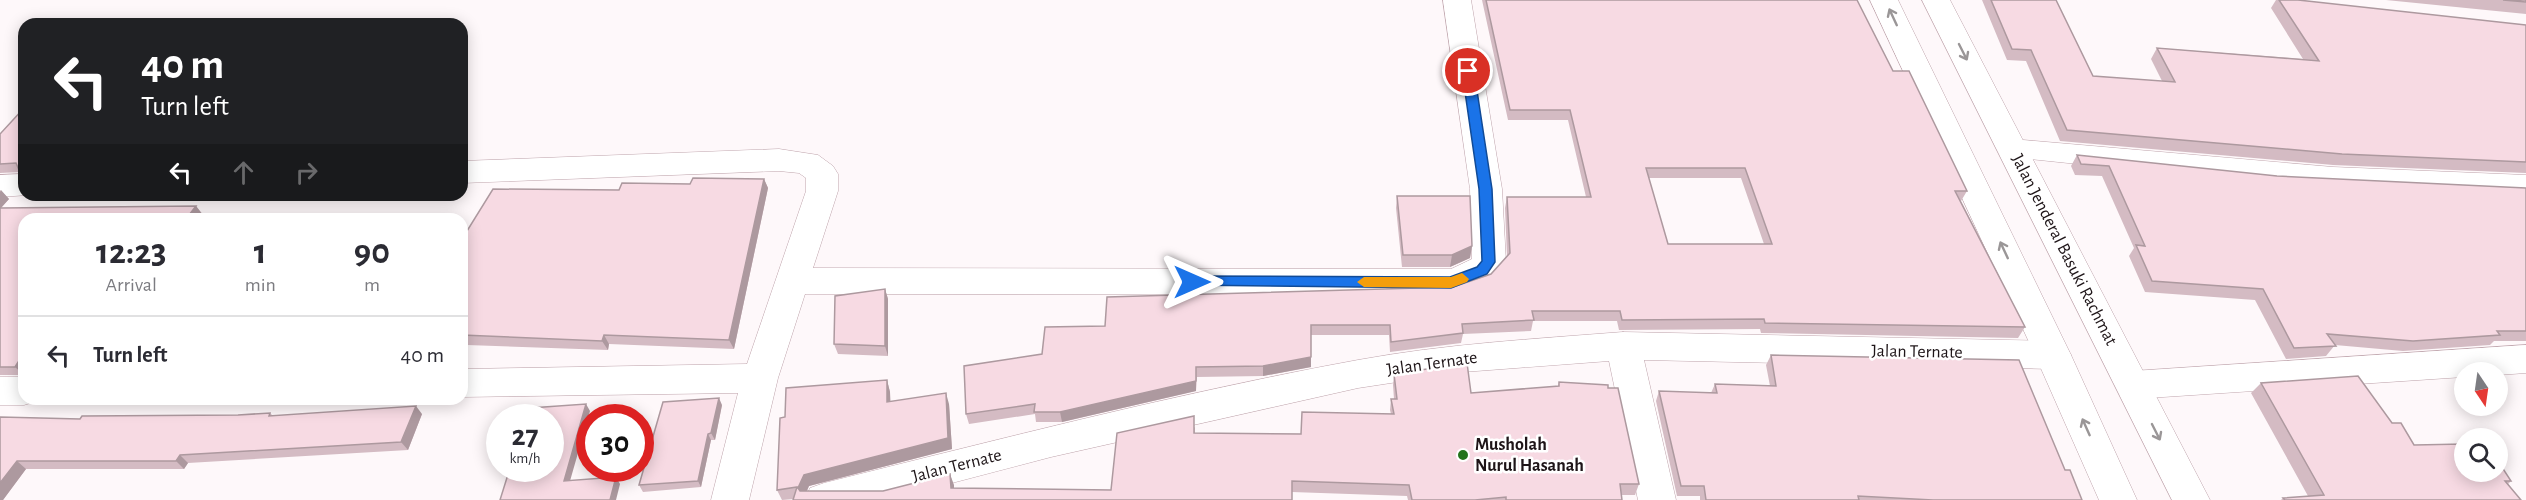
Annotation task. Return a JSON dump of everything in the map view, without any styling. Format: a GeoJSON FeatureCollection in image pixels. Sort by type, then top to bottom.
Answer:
{"type":"FeatureCollection","features":[{"type":"Feature","properties":{"kind":"street"},"geometry":{"type":"LineString","coordinates":[[792,281],[1451,282],[1468,277],[1482,271],[1489,262],[1486,199],[1457,0]]}},
{"type":"Feature","properties":{"kind":"street"},"geometry":{"type":"LineString","coordinates":[[1884,0],[2053,354],[2118,500]]}},
{"type":"Feature","properties":{"kind":"street","name":"Jalan Jenderal Basuki Rachmat"},"geometry":{"type":"LineString","coordinates":[[1936,0],[2191,500]]}},
{"type":"Feature","properties":{"kind":"street"},"geometry":{"type":"LineString","coordinates":[[2012,149],[2170,164],[2433,184],[2526,186]]}},
{"type":"Feature","properties":{"kind":"street"},"geometry":{"type":"LineString","coordinates":[[468,172],[767,160],[807,163],[822,174],[822,191],[760,378],[730,500]]}},
{"type":"Feature","properties":{"kind":"street"},"geometry":{"type":"LineString","coordinates":[[0,186],[18,185]]}},
{"type":"Feature","properties":{"kind":"street"},"geometry":{"type":"LineString","coordinates":[[1623,346],[1657,500]]}},
{"type":"Feature","properties":{"kind":"street","name":"Jalan Ternate"},"geometry":{"type":"LineString","coordinates":[[824,500],[1051,442],[1358,374],[1463,358],[1623,346],[2053,354]]}},
{"type":"Feature","properties":{"kind":"street"},"geometry":{"type":"LineString","coordinates":[[2133,385],[2526,359]]}},
{"type":"Feature","properties":{"kind":"street"},"geometry":{"type":"LineString","coordinates":[[468,383],[760,378]]}},
{"type":"Feature","properties":{"kind":"street"},"geometry":{"type":"LineString","coordinates":[[0,391],[18,391]]}},
{"type":"Feature","properties":{"kind":"building"},"geometry":{"type":"Polygon","coordinates":[[[1486,0],[1857,0],[1893,71],[1909,71],[1967,191],[1955,191],[2025,327],[1765,323],[1764,319],[1622,320],[1620,311],[1532,311],[1534,320],[1462,324],[1463,333],[1391,342],[1390,325],[1311,325],[1311,357],[1263,366],[1196,367],[1196,381],[1060,412],[1034,412],[1035,404],[966,414],[964,366],[1042,354],[1045,327],[1105,326],[1107,297],[1453,287],[1491,274],[1510,253],[1507,197],[1591,197],[1570,110],[1510,110],[1486,0]],[[1646,168],[1668,244],[1772,244],[1745,168],[1646,168]]]}},
{"type":"Feature","properties":{"kind":"building"},"geometry":{"type":"Polygon","coordinates":[[[1991,0],[2056,0],[2093,76],[2175,82],[2157,48],[2319,61],[2279,0],[2298,0],[2526,25],[2526,162],[2342,154],[2067,130],[2031,50],[2012,49],[1991,0]]]}},
{"type":"Feature","properties":{"kind":"building"},"geometry":{"type":"Polygon","coordinates":[[[2503,0],[2526,0],[2526,2],[2503,0]]]}},
{"type":"Feature","properties":{"kind":"building"},"geometry":{"type":"Polygon","coordinates":[[[18,114],[18,168],[16,163],[0,164],[0,134],[18,114]]]}},
{"type":"Feature","properties":{"kind":"building"},"geometry":{"type":"Polygon","coordinates":[[[2077,155],[2277,176],[2526,188],[2526,331],[2497,331],[2500,335],[2413,341],[2327,334],[2336,346],[2294,348],[2263,289],[2152,281],[2136,245],[2145,246],[2109,166],[2081,164],[2077,155]]]}},
{"type":"Feature","properties":{"kind":"building"},"geometry":{"type":"Polygon","coordinates":[[[693,178],[764,179],[729,340],[604,335],[602,341],[468,335],[468,229],[493,189],[619,190],[622,183],[690,184],[693,178]]]}},
{"type":"Feature","properties":{"kind":"building"},"geometry":{"type":"Polygon","coordinates":[[[1397,196],[1470,196],[1472,246],[1452,255],[1403,255],[1397,196]]]}},
{"type":"Feature","properties":{"kind":"building"},"geometry":{"type":"Polygon","coordinates":[[[196,206],[191,213],[18,213],[18,362],[15,367],[0,367],[0,208],[196,206]]]}},
{"type":"Feature","properties":{"kind":"building"},"geometry":{"type":"Polygon","coordinates":[[[885,289],[885,346],[834,344],[835,296],[885,289]]]}},
{"type":"Feature","properties":{"kind":"building"},"geometry":{"type":"Polygon","coordinates":[[[1771,355],[2019,360],[2065,470],[2070,470],[2082,500],[1933,500],[1858,496],[1859,500],[1706,500],[1704,486],[1681,486],[1659,391],[1717,393],[1715,384],[1776,386],[1771,355]]]}},
{"type":"Feature","properties":{"kind":"building"},"geometry":{"type":"Polygon","coordinates":[[[1467,363],[1471,393],[1559,386],[1559,382],[1608,385],[1608,388],[1618,388],[1639,484],[1620,484],[1622,500],[1506,500],[1506,497],[1475,500],[1412,500],[1409,485],[1292,481],[1292,500],[793,500],[797,487],[777,490],[780,418],[785,417],[786,388],[887,380],[887,402],[946,393],[948,438],[804,475],[798,488],[800,491],[883,491],[950,474],[951,488],[1111,490],[1117,433],[1194,416],[1194,433],[1301,434],[1302,412],[1394,414],[1391,399],[1397,399],[1394,374],[1467,363]]]}},
{"type":"Feature","properties":{"kind":"building"},"geometry":{"type":"Polygon","coordinates":[[[2358,376],[2392,423],[2401,423],[2414,445],[2454,444],[2454,482],[2506,482],[2521,500],[2285,500],[2283,498],[2324,495],[2261,383],[2358,376]]]}},
{"type":"Feature","properties":{"kind":"building"},"geometry":{"type":"Polygon","coordinates":[[[719,398],[711,433],[708,434],[698,481],[639,485],[640,482],[654,482],[654,433],[663,402],[719,398]]]}},
{"type":"Feature","properties":{"kind":"building"},"geometry":{"type":"Polygon","coordinates":[[[576,405],[576,439],[564,481],[564,406],[576,405]]]}},
{"type":"Feature","properties":{"kind":"building"},"geometry":{"type":"Polygon","coordinates":[[[416,406],[401,442],[180,455],[176,461],[17,461],[0,483],[0,417],[80,419],[82,416],[270,413],[269,416],[416,406]]]}},
{"type":"Feature","properties":{"kind":"building"},"geometry":{"type":"Polygon","coordinates":[[[576,480],[576,482],[615,482],[610,500],[500,500],[506,482],[576,480]]]}},
{"type":"Feature","properties":{"kind":"slow traffic"},"geometry":{"type":"LineString","coordinates":[[1364,282],[1451,282],[1462,279]]}},
{"type":"Feature","properties":{"kind":"place","name":"Musholah Nurul Hasanah"},"geometry":{"type":"Point","coordinates":[1463,455]}},
{"type":"Feature","properties":{"kind":"route"},"geometry":{"type":"LineString","coordinates":[[1192,282],[1451,282],[1482,271],[1489,262],[1486,189],[1468,71]]}}]}
